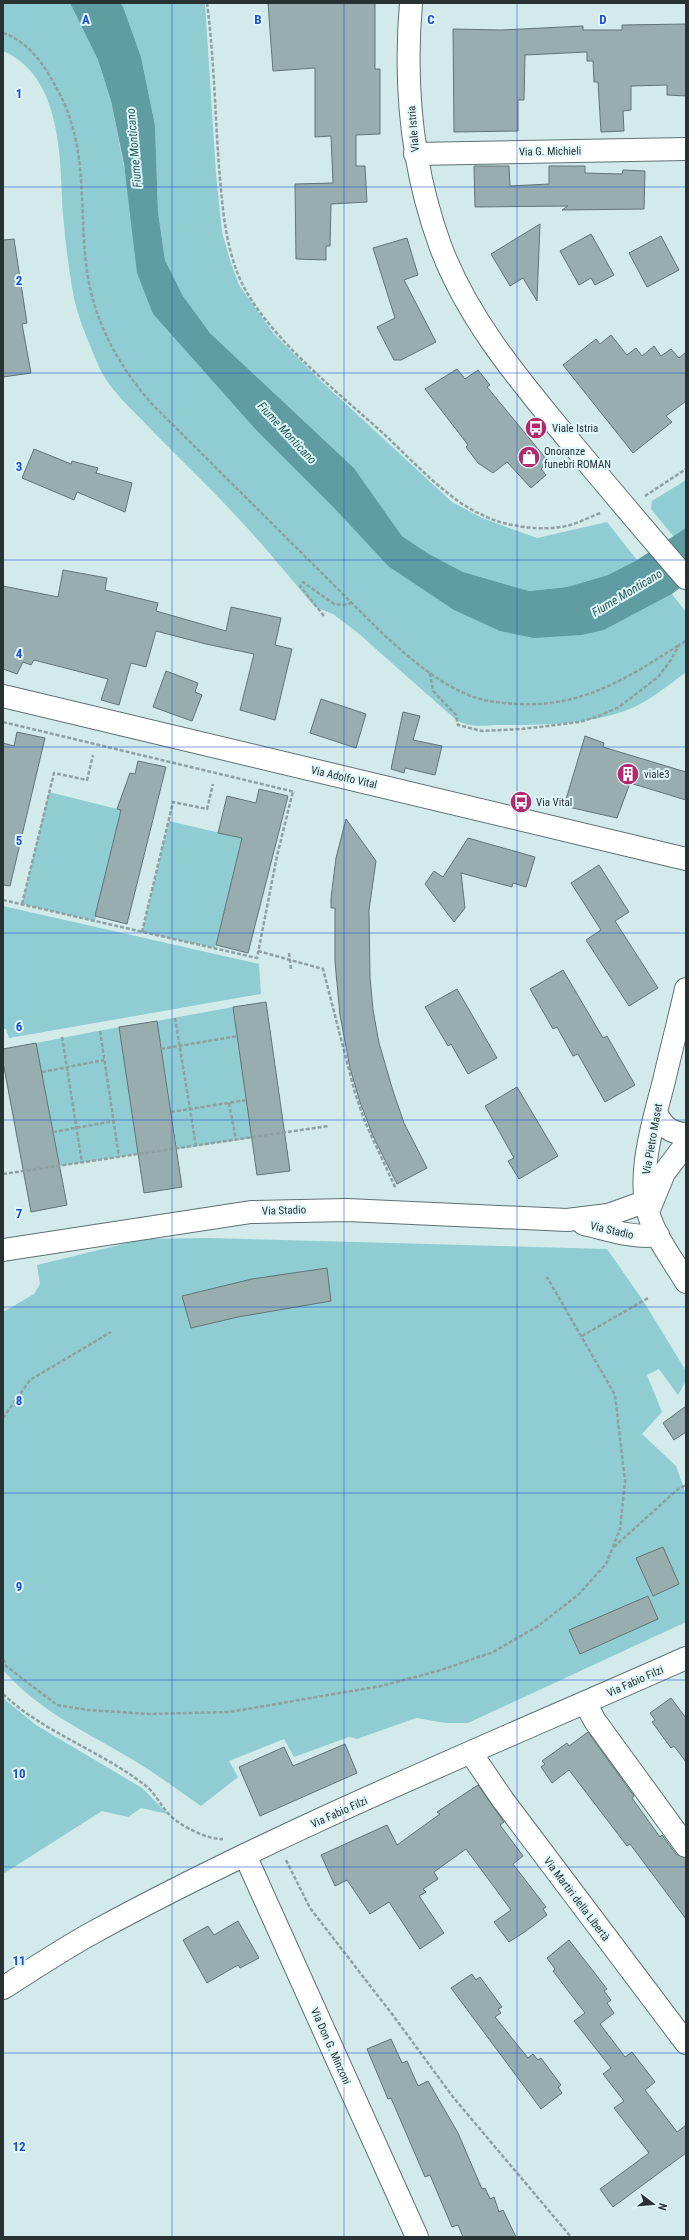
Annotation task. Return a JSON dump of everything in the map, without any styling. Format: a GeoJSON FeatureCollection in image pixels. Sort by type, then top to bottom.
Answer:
{"type":"FeatureCollection","features":[{"type":"Feature","properties":{"kind":"street","name":"Viale Istria"},"geometry":{"type":"LineString","coordinates":[[411,3],[409,28],[409,74],[415,154],[427,204],[441,247],[475,316],[524,386],[686,578]]}},
{"type":"Feature","properties":{"kind":"street","name":"Via G. Michieli"},"geometry":{"type":"LineString","coordinates":[[415,154],[686,149]]}},
{"type":"Feature","properties":{"kind":"street","name":"Via Adolfo Vital"},"geometry":{"type":"LineString","coordinates":[[3,696],[686,859]]}},
{"type":"Feature","properties":{"kind":"street","name":"Via Pietro Maset"},"geometry":{"type":"LineString","coordinates":[[686,989],[656,1112],[647,1160],[645,1188],[647,1207],[658,1235],[686,1282]]}},
{"type":"Feature","properties":{"kind":"street"},"geometry":{"type":"LineString","coordinates":[[656,1112],[660,1122],[666,1128],[676,1133],[686,1134]]}},
{"type":"Feature","properties":{"kind":"street"},"geometry":{"type":"LineString","coordinates":[[647,1207],[664,1173],[686,1144]]}},
{"type":"Feature","properties":{"kind":"street","name":"Via Stadio"},"geometry":{"type":"LineString","coordinates":[[3,1250],[251,1212],[311,1209],[567,1220],[608,1216],[647,1207]]}},
{"type":"Feature","properties":{"kind":"street","name":"Via Stadio"},"geometry":{"type":"LineString","coordinates":[[567,1220],[637,1236],[646,1237],[658,1235]]}},
{"type":"Feature","properties":{"kind":"street","name":"Via Fabio Filzi"},"geometry":{"type":"LineString","coordinates":[[3,1988],[92,1933],[245,1855],[686,1658]]}},
{"type":"Feature","properties":{"kind":"street"},"geometry":{"type":"LineString","coordinates":[[585,1703],[595,1722],[686,1846]]}},
{"type":"Feature","properties":{"kind":"street","name":"Via Martiri della Libertà"},"geometry":{"type":"LineString","coordinates":[[471,1754],[502,1800],[682,2030]]}},
{"type":"Feature","properties":{"kind":"street","name":"Via Don G. Minzoni"},"geometry":{"type":"LineString","coordinates":[[245,1855],[417,2237]]}},
{"type":"Feature","properties":{"kind":"path"},"geometry":{"type":"LineString","coordinates":[[207,3],[211,30],[222,206],[227,242],[238,275],[248,294],[267,320],[307,363],[426,473],[454,498],[476,512],[499,522],[523,527],[548,528],[569,525],[608,511]]}},
{"type":"Feature","properties":{"kind":"path"},"geometry":{"type":"LineString","coordinates":[[3,33],[32,50],[47,71],[70,119],[77,149],[90,287],[99,320],[113,351],[135,385],[152,404],[384,635],[416,663],[462,693],[498,703],[544,705],[566,702],[618,682],[686,641]]}},
{"type":"Feature","properties":{"kind":"path"},"geometry":{"type":"LineString","coordinates":[[643,498],[686,469]]}},
{"type":"Feature","properties":{"kind":"path"},"geometry":{"type":"LineString","coordinates":[[324,616],[300,586],[303,582],[334,604],[343,606],[350,602]]}},
{"type":"Feature","properties":{"kind":"path"},"geometry":{"type":"LineString","coordinates":[[430,673],[434,691],[456,715],[458,725],[482,731],[556,726],[580,722],[619,707],[658,677],[671,660],[679,645]]}},
{"type":"Feature","properties":{"kind":"path"},"geometry":{"type":"LineString","coordinates":[[3,722],[294,791],[277,856],[257,958],[3,900]]}},
{"type":"Feature","properties":{"kind":"path"},"geometry":{"type":"LineString","coordinates":[[22,904],[54,773],[87,780],[93,755]]}},
{"type":"Feature","properties":{"kind":"path"},"geometry":{"type":"LineString","coordinates":[[142,932],[173,802],[207,809],[213,784]]}},
{"type":"Feature","properties":{"kind":"path"},"geometry":{"type":"LineString","coordinates":[[258,951],[323,969],[341,1045],[365,1122],[407,1212]]}},
{"type":"Feature","properties":{"kind":"path"},"geometry":{"type":"LineString","coordinates":[[288,953],[291,969]]}},
{"type":"Feature","properties":{"kind":"path"},"geometry":{"type":"LineString","coordinates":[[175,1018],[196,1146]]}},
{"type":"Feature","properties":{"kind":"path"},"geometry":{"type":"LineString","coordinates":[[100,1031],[119,1157]]}},
{"type":"Feature","properties":{"kind":"path"},"geometry":{"type":"LineString","coordinates":[[161,1049],[238,1036]]}},
{"type":"Feature","properties":{"kind":"path"},"geometry":{"type":"LineString","coordinates":[[62,1038],[82,1163]]}},
{"type":"Feature","properties":{"kind":"path"},"geometry":{"type":"LineString","coordinates":[[42,1072],[104,1060]]}},
{"type":"Feature","properties":{"kind":"path"},"geometry":{"type":"LineString","coordinates":[[171,1112],[247,1100]]}},
{"type":"Feature","properties":{"kind":"path"},"geometry":{"type":"LineString","coordinates":[[229,1103],[236,1140]]}},
{"type":"Feature","properties":{"kind":"path"},"geometry":{"type":"LineString","coordinates":[[53,1132],[114,1121]]}},
{"type":"Feature","properties":{"kind":"path"},"geometry":{"type":"LineString","coordinates":[[3,1174],[328,1126]]}},
{"type":"Feature","properties":{"kind":"path"},"geometry":{"type":"LineString","coordinates":[[3,1659],[5,1667],[57,1705],[88,1710],[143,1714],[230,1712],[381,1686],[438,1671],[493,1652],[538,1626],[578,1595],[606,1564],[620,1529],[625,1481],[615,1395],[547,1277]]}},
{"type":"Feature","properties":{"kind":"path"},"geometry":{"type":"LineString","coordinates":[[582,1336],[648,1298]]}},
{"type":"Feature","properties":{"kind":"path"},"geometry":{"type":"LineString","coordinates":[[3,1418],[30,1380],[111,1332]]}},
{"type":"Feature","properties":{"kind":"path"},"geometry":{"type":"LineString","coordinates":[[612,1549],[678,1489],[686,1485]]}},
{"type":"Feature","properties":{"kind":"path"},"geometry":{"type":"LineString","coordinates":[[3,1694],[34,1717],[147,1787],[168,1814],[210,1839],[222,1840],[229,1837]]}},
{"type":"Feature","properties":{"kind":"path"},"geometry":{"type":"LineString","coordinates":[[284,1855],[310,1908],[392,2014],[453,2097],[571,2237]]}},
{"type":"Feature","properties":{"kind":"shaded area"},"geometry":{"type":"Polygon","coordinates":[[[3,3],[70,3],[98,60],[111,101],[153,314],[257,431],[334,508],[388,566],[604,630],[672,594],[686,612],[686,672],[643,703],[627,710],[596,719],[532,725],[483,726],[466,724],[455,719],[358,633],[333,614],[315,607],[246,527],[119,396],[108,383],[100,369],[83,329],[74,297],[69,269],[63,214],[59,146],[54,122],[48,100],[37,80],[23,63],[3,51],[3,3]]]}},
{"type":"Feature","properties":{"kind":"shaded area"},"geometry":{"type":"Polygon","coordinates":[[[120,3],[205,3],[216,174],[222,232],[239,285],[274,334],[322,382],[452,502],[482,518],[537,538],[607,522],[637,560],[608,575],[567,587],[529,591],[463,572],[429,554],[402,536],[354,468],[210,333],[183,296],[165,260],[158,212],[155,125],[141,57],[120,3]]]}},
{"type":"Feature","properties":{"kind":"shaded area"},"geometry":{"type":"Polygon","coordinates":[[[686,480],[686,528],[674,537],[651,509],[652,501],[686,480]]]}},
{"type":"Feature","properties":{"kind":"shaded area"},"geometry":{"type":"Polygon","coordinates":[[[49,792],[121,810],[95,921],[22,904],[49,792]]]}},
{"type":"Feature","properties":{"kind":"shaded area"},"geometry":{"type":"Polygon","coordinates":[[[169,821],[242,838],[215,948],[142,932],[169,821]]]}},
{"type":"Feature","properties":{"kind":"shaded area"},"geometry":{"type":"Polygon","coordinates":[[[3,906],[259,964],[261,994],[9,1038],[6,1029],[3,1029],[3,906]]]}},
{"type":"Feature","properties":{"kind":"shaded area"},"geometry":{"type":"Polygon","coordinates":[[[233,1007],[252,1138],[177,1149],[157,1021],[233,1007]]]}},
{"type":"Feature","properties":{"kind":"shaded area"},"geometry":{"type":"Polygon","coordinates":[[[119,1027],[138,1154],[59,1166],[36,1043],[119,1027]]]}},
{"type":"Feature","properties":{"kind":"shaded area"},"geometry":{"type":"Polygon","coordinates":[[[208,1238],[607,1249],[644,1302],[686,1371],[686,1381],[678,1395],[659,1369],[647,1375],[662,1412],[642,1434],[676,1466],[686,1494],[686,1622],[468,1723],[446,1723],[416,1718],[357,1739],[349,1737],[294,1757],[284,1739],[229,1761],[238,1777],[201,1806],[144,1766],[65,1721],[33,1698],[3,1670],[3,1312],[34,1294],[40,1284],[37,1265],[144,1239],[208,1238]]]}},
{"type":"Feature","properties":{"kind":"shaded area"},"geometry":{"type":"Polygon","coordinates":[[[3,1698],[36,1725],[142,1788],[168,1814],[141,1808],[128,1817],[102,1811],[3,1874],[3,1698]]]}},
{"type":"Feature","properties":{"kind":"water","name":"Fiume Monticano"},"geometry":{"type":"Polygon","coordinates":[[[70,3],[120,3],[123,7],[141,57],[155,125],[158,212],[165,260],[183,296],[210,333],[354,468],[402,536],[429,554],[463,572],[529,591],[567,587],[608,575],[637,560],[686,528],[686,583],[672,594],[604,630],[581,635],[534,638],[500,631],[454,610],[388,566],[334,508],[257,431],[153,314],[137,273],[124,164],[111,101],[98,60],[70,3]]]}},
{"type":"Feature","properties":{"kind":"building"},"geometry":{"type":"Polygon","coordinates":[[[268,3],[375,3],[375,69],[380,69],[380,134],[356,135],[356,166],[365,166],[367,202],[331,204],[330,246],[326,246],[326,260],[296,259],[295,184],[333,183],[331,136],[315,137],[315,68],[273,71],[268,3]]]}},
{"type":"Feature","properties":{"kind":"building"},"geometry":{"type":"Polygon","coordinates":[[[686,24],[686,96],[667,95],[667,85],[631,86],[631,110],[623,111],[624,131],[601,132],[598,82],[594,82],[593,61],[587,61],[587,52],[525,55],[524,100],[518,100],[518,131],[454,132],[453,29],[501,30],[583,26],[583,30],[622,30],[622,25],[686,24]]]}},
{"type":"Feature","properties":{"kind":"building"},"geometry":{"type":"Polygon","coordinates":[[[474,166],[509,166],[510,186],[549,184],[549,166],[585,166],[585,173],[622,174],[623,170],[645,171],[644,209],[562,210],[568,206],[475,207],[474,166]]]}},
{"type":"Feature","properties":{"kind":"building"},"geometry":{"type":"Polygon","coordinates":[[[540,224],[537,301],[523,278],[510,286],[491,254],[540,224]]]}},
{"type":"Feature","properties":{"kind":"building"},"geometry":{"type":"Polygon","coordinates":[[[591,234],[614,275],[595,285],[591,278],[579,285],[560,251],[591,234]]]}},
{"type":"Feature","properties":{"kind":"building"},"geometry":{"type":"Polygon","coordinates":[[[661,236],[679,270],[647,287],[629,253],[661,236]]]}},
{"type":"Feature","properties":{"kind":"building"},"geometry":{"type":"Polygon","coordinates":[[[407,238],[418,275],[404,280],[436,342],[401,360],[394,360],[377,327],[395,318],[373,248],[407,238]]]}},
{"type":"Feature","properties":{"kind":"building"},"geometry":{"type":"Polygon","coordinates":[[[14,239],[27,323],[22,324],[31,373],[3,377],[3,240],[14,239]]]}},
{"type":"Feature","properties":{"kind":"building"},"geometry":{"type":"Polygon","coordinates":[[[611,335],[627,355],[636,348],[642,356],[654,346],[661,356],[671,349],[679,358],[686,352],[686,401],[666,416],[672,422],[633,453],[563,365],[596,339],[600,344],[611,335]]]}},
{"type":"Feature","properties":{"kind":"building"},"geometry":{"type":"Polygon","coordinates":[[[457,369],[465,379],[478,370],[490,385],[487,387],[548,461],[541,469],[546,475],[531,488],[507,462],[493,473],[478,463],[466,447],[468,445],[425,389],[457,369]]]}},
{"type":"Feature","properties":{"kind":"building"},"geometry":{"type":"Polygon","coordinates":[[[34,449],[71,464],[72,461],[98,468],[96,473],[132,483],[125,512],[77,492],[74,500],[22,478],[34,449]]]}},
{"type":"Feature","properties":{"kind":"building"},"geometry":{"type":"Polygon","coordinates":[[[63,570],[107,578],[105,590],[158,603],[156,611],[226,631],[231,607],[281,618],[275,645],[292,649],[275,720],[240,710],[254,654],[206,644],[156,631],[146,667],[131,663],[119,705],[101,700],[108,679],[34,660],[31,665],[23,662],[17,674],[3,669],[3,586],[58,597],[63,570]]]}},
{"type":"Feature","properties":{"kind":"building"},"geometry":{"type":"Polygon","coordinates":[[[166,671],[198,683],[195,692],[202,695],[192,721],[153,707],[166,671]]]}},
{"type":"Feature","properties":{"kind":"building"},"geometry":{"type":"Polygon","coordinates":[[[321,699],[366,714],[356,748],[310,733],[321,699]]]}},
{"type":"Feature","properties":{"kind":"building"},"geometry":{"type":"Polygon","coordinates":[[[403,712],[420,716],[413,740],[442,746],[435,775],[405,768],[404,773],[391,769],[403,712]]]}},
{"type":"Feature","properties":{"kind":"building"},"geometry":{"type":"Polygon","coordinates":[[[17,732],[45,738],[10,886],[3,885],[3,743],[14,746],[17,732]]]}},
{"type":"Feature","properties":{"kind":"building"},"geometry":{"type":"Polygon","coordinates":[[[585,736],[604,743],[603,747],[686,772],[686,800],[630,783],[617,818],[564,806],[585,736]]]}},
{"type":"Feature","properties":{"kind":"building"},"geometry":{"type":"Polygon","coordinates":[[[138,761],[166,767],[127,924],[95,916],[121,810],[117,809],[130,773],[135,774],[138,761]]]}},
{"type":"Feature","properties":{"kind":"building"},"geometry":{"type":"Polygon","coordinates":[[[259,789],[288,796],[248,953],[216,945],[242,838],[218,833],[227,796],[256,803],[259,789]]]}},
{"type":"Feature","properties":{"kind":"building"},"geometry":{"type":"Polygon","coordinates":[[[346,819],[376,861],[369,910],[370,977],[373,1010],[379,1043],[393,1091],[404,1123],[427,1168],[397,1184],[373,1136],[360,1102],[350,1068],[340,1015],[335,962],[335,908],[331,908],[331,898],[336,858],[346,819]]]}},
{"type":"Feature","properties":{"kind":"building"},"geometry":{"type":"Polygon","coordinates":[[[468,838],[535,857],[526,887],[513,883],[512,887],[461,873],[465,908],[454,922],[425,884],[434,871],[443,877],[468,838]]]}},
{"type":"Feature","properties":{"kind":"building"},"geometry":{"type":"Polygon","coordinates":[[[599,865],[629,912],[615,921],[658,988],[629,1006],[586,940],[601,930],[571,883],[599,865]]]}},
{"type":"Feature","properties":{"kind":"building"},"geometry":{"type":"Polygon","coordinates":[[[563,970],[603,1038],[607,1036],[635,1085],[605,1102],[578,1054],[573,1056],[557,1027],[553,1029],[530,989],[563,970]]]}},
{"type":"Feature","properties":{"kind":"building"},"geometry":{"type":"Polygon","coordinates":[[[457,989],[497,1058],[468,1074],[451,1044],[448,1046],[425,1007],[457,989]]]}},
{"type":"Feature","properties":{"kind":"building"},"geometry":{"type":"Polygon","coordinates":[[[266,1002],[290,1171],[257,1175],[233,1007],[266,1002]]]}},
{"type":"Feature","properties":{"kind":"building"},"geometry":{"type":"Polygon","coordinates":[[[157,1021],[182,1187],[144,1193],[119,1027],[157,1021]]]}},
{"type":"Feature","properties":{"kind":"building"},"geometry":{"type":"Polygon","coordinates":[[[36,1043],[67,1205],[31,1212],[3,1062],[3,1049],[36,1043]]]}},
{"type":"Feature","properties":{"kind":"building"},"geometry":{"type":"Polygon","coordinates":[[[517,1087],[558,1156],[519,1179],[508,1161],[514,1158],[485,1106],[517,1087]]]}},
{"type":"Feature","properties":{"kind":"building"},"geometry":{"type":"Polygon","coordinates":[[[327,1268],[331,1301],[238,1317],[191,1328],[182,1296],[252,1279],[327,1268]]]}},
{"type":"Feature","properties":{"kind":"building"},"geometry":{"type":"Polygon","coordinates":[[[686,1406],[686,1432],[674,1440],[663,1423],[686,1406]]]}},
{"type":"Feature","properties":{"kind":"building"},"geometry":{"type":"Polygon","coordinates":[[[663,1547],[679,1584],[653,1596],[636,1558],[663,1547]]]}},
{"type":"Feature","properties":{"kind":"building"},"geometry":{"type":"Polygon","coordinates":[[[648,1596],[658,1619],[580,1654],[569,1630],[648,1596]]]}},
{"type":"Feature","properties":{"kind":"building"},"geometry":{"type":"Polygon","coordinates":[[[671,1698],[686,1718],[686,1762],[674,1746],[671,1748],[652,1722],[655,1720],[650,1713],[671,1698]]]}},
{"type":"Feature","properties":{"kind":"building"},"geometry":{"type":"Polygon","coordinates":[[[588,1732],[634,1796],[632,1798],[660,1837],[662,1835],[676,1854],[686,1858],[686,1919],[630,1844],[627,1846],[569,1770],[552,1783],[541,1767],[545,1764],[542,1761],[567,1743],[569,1746],[588,1732]]]}},
{"type":"Feature","properties":{"kind":"building"},"geometry":{"type":"Polygon","coordinates":[[[345,1744],[357,1773],[260,1816],[239,1767],[284,1747],[293,1766],[345,1744]]]}},
{"type":"Feature","properties":{"kind":"building"},"geometry":{"type":"Polygon","coordinates":[[[478,1785],[504,1822],[500,1825],[523,1856],[513,1864],[546,1907],[543,1909],[547,1915],[526,1931],[509,1942],[494,1922],[511,1910],[466,1849],[434,1872],[438,1879],[423,1889],[426,1892],[419,1896],[444,1933],[420,1949],[389,1902],[370,1914],[347,1880],[335,1886],[321,1855],[387,1825],[397,1845],[440,1814],[437,1812],[478,1785]]]}},
{"type":"Feature","properties":{"kind":"building"},"geometry":{"type":"Polygon","coordinates":[[[238,1921],[259,1958],[240,1968],[238,1965],[207,1983],[183,1940],[208,1926],[214,1935],[238,1921]]]}},
{"type":"Feature","properties":{"kind":"building"},"geometry":{"type":"Polygon","coordinates":[[[569,1940],[607,1989],[604,1991],[611,2000],[607,2003],[614,2013],[600,2024],[625,2057],[632,2052],[655,2082],[645,2090],[677,2132],[686,2125],[686,2153],[613,2207],[600,2189],[649,2153],[614,2108],[624,2101],[603,2074],[611,2068],[574,2021],[585,2013],[553,1971],[555,1969],[547,1958],[569,1940]]]}},
{"type":"Feature","properties":{"kind":"building"},"geometry":{"type":"Polygon","coordinates":[[[472,1974],[476,1980],[480,1977],[502,2007],[498,2009],[501,2013],[495,2017],[528,2058],[533,2054],[538,2060],[541,2058],[561,2085],[558,2087],[562,2093],[541,2109],[451,1988],[472,1974]]]}},
{"type":"Feature","properties":{"kind":"building"},"geometry":{"type":"Polygon","coordinates":[[[391,2039],[402,2063],[407,2061],[418,2086],[428,2081],[458,2133],[482,2189],[485,2188],[490,2199],[494,2197],[499,2212],[503,2210],[516,2237],[463,2237],[458,2225],[452,2227],[430,2175],[425,2177],[391,2098],[388,2099],[367,2049],[391,2039]]]}},
{"type":"Feature","properties":{"kind":"place","name":"Viale Istria"},"geometry":{"type":"Point","coordinates":[536,428]}},
{"type":"Feature","properties":{"kind":"place","name":"Onoranze funebri ROMAN"},"geometry":{"type":"Point","coordinates":[529,457]}},
{"type":"Feature","properties":{"kind":"place","name":"viale3"},"geometry":{"type":"Point","coordinates":[628,774]}},
{"type":"Feature","properties":{"kind":"place","name":"Via Vital"},"geometry":{"type":"Point","coordinates":[521,802]}}]}
